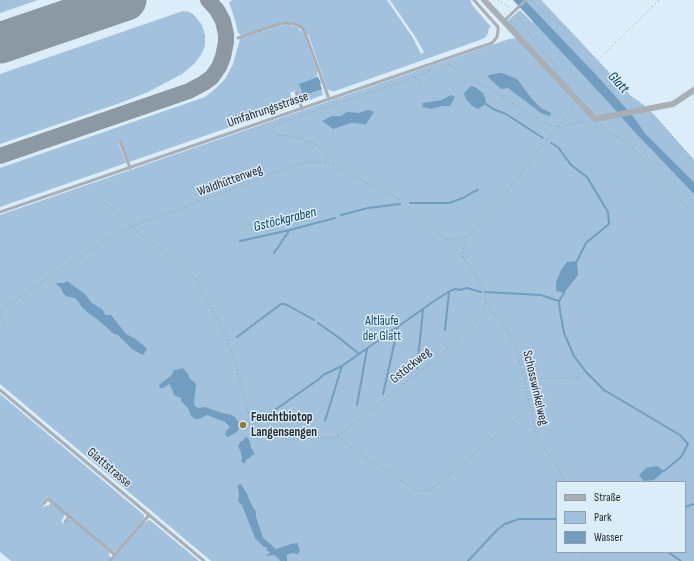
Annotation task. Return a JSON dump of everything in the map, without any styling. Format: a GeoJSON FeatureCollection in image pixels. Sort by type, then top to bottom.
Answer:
{"type":"FeatureCollection","features":[{"type":"Feature","properties":{"kind":"street"},"geometry":{"type":"LineString","coordinates":[[484,0],[505,20],[595,119],[673,104],[694,90]]}},
{"type":"Feature","properties":{"kind":"lane"},"geometry":{"type":"LineString","coordinates":[[474,0],[498,27],[526,0]]}},
{"type":"Feature","properties":{"kind":"lane"},"geometry":{"type":"LineString","coordinates":[[238,38],[280,24],[294,24],[301,27],[305,32],[329,99]]}},
{"type":"Feature","properties":{"kind":"lane","name":"Umfahrungsstrasse"},"geometry":{"type":"LineString","coordinates":[[0,212],[492,43],[497,37],[498,27]]}},
{"type":"Feature","properties":{"kind":"lane"},"geometry":{"type":"LineString","coordinates":[[296,92],[302,109]]}},
{"type":"Feature","properties":{"kind":"lane"},"geometry":{"type":"LineString","coordinates":[[120,141],[130,168]]}},
{"type":"Feature","properties":{"kind":"lane","name":"Glattstrasse"},"geometry":{"type":"LineString","coordinates":[[0,390],[204,561]]}},
{"type":"Feature","properties":{"kind":"lane"},"geometry":{"type":"LineString","coordinates":[[44,504],[48,499],[115,556]]}},
{"type":"Feature","properties":{"kind":"lane"},"geometry":{"type":"LineString","coordinates":[[110,561],[149,515]]}},
{"type":"Feature","properties":{"kind":"lane"},"geometry":{"type":"LineString","coordinates":[[65,522],[69,517]]}},
{"type":"Feature","properties":{"kind":"path"},"geometry":{"type":"LineString","coordinates":[[498,0],[511,8]]}},
{"type":"Feature","properties":{"kind":"path"},"geometry":{"type":"LineString","coordinates":[[530,0],[570,32]]}},
{"type":"Feature","properties":{"kind":"path"},"geometry":{"type":"LineString","coordinates":[[541,0],[631,96],[648,108],[694,161]]}},
{"type":"Feature","properties":{"kind":"path"},"geometry":{"type":"LineString","coordinates":[[597,60],[659,0]]}},
{"type":"Feature","properties":{"kind":"path"},"geometry":{"type":"LineString","coordinates":[[515,12],[536,44],[551,60],[558,71]]}},
{"type":"Feature","properties":{"kind":"path"},"geometry":{"type":"LineString","coordinates":[[447,64],[545,123],[558,127],[595,119],[606,130],[625,141],[636,150],[694,214]]}},
{"type":"Feature","properties":{"kind":"path"},"geometry":{"type":"LineString","coordinates":[[333,164],[324,151],[317,145],[294,136],[276,135],[272,129],[275,125],[280,123],[423,74],[433,68]]}},
{"type":"Feature","properties":{"kind":"path"},"geometry":{"type":"LineString","coordinates":[[420,86],[420,80],[423,74]]}},
{"type":"Feature","properties":{"kind":"path"},"geometry":{"type":"LineString","coordinates":[[414,77],[420,80]]}},
{"type":"Feature","properties":{"kind":"path"},"geometry":{"type":"LineString","coordinates":[[463,257],[463,248],[468,236],[507,191],[571,109],[572,100],[570,93]]}},
{"type":"Feature","properties":{"kind":"path","name":"Waldhüttenweg"},"geometry":{"type":"LineString","coordinates":[[0,310],[86,253],[131,227],[299,164],[310,162],[333,164],[399,199],[446,238],[463,257]]}},
{"type":"Feature","properties":{"kind":"path"},"geometry":{"type":"LineString","coordinates":[[98,197],[131,227],[181,263],[195,278],[224,334],[237,369],[249,414],[264,432],[274,438],[332,438],[338,436],[361,454],[408,485],[419,491],[427,491],[432,489],[527,410],[530,410]]}},
{"type":"Feature","properties":{"kind":"path"},"geometry":{"type":"LineString","coordinates":[[446,238],[457,239],[468,236]]}},
{"type":"Feature","properties":{"kind":"path","name":"Schosswinkelweg"},"geometry":{"type":"LineString","coordinates":[[463,257],[484,291],[486,302],[503,324],[514,343],[524,378],[535,430],[539,440],[558,468],[564,481]]}},
{"type":"Feature","properties":{"kind":"path","name":"Gstöckweg"},"geometry":{"type":"LineString","coordinates":[[338,436],[423,369],[470,329],[482,313],[486,302]]}},
{"type":"Feature","properties":{"kind":"path"},"geometry":{"type":"LineString","coordinates":[[0,313],[4,325]]}},
{"type":"Feature","properties":{"kind":"path"},"geometry":{"type":"LineString","coordinates":[[524,378],[579,377]]}},
{"type":"Feature","properties":{"kind":"path"},"geometry":{"type":"LineString","coordinates":[[244,424],[252,419]]}},
{"type":"Feature","properties":{"kind":"green space"},"geometry":{"type":"Polygon","coordinates":[[[0,0],[38,0],[0,13],[0,0]]]}},
{"type":"Feature","properties":{"kind":"green space"},"geometry":{"type":"Polygon","coordinates":[[[233,0],[387,0],[413,38],[421,54],[424,52],[416,38],[390,0],[470,0],[473,6],[491,27],[489,28],[486,37],[480,40],[335,91],[331,91],[327,89],[309,36],[302,28],[292,22],[282,22],[240,35],[238,33],[229,2],[233,0]]]}},
{"type":"Feature","properties":{"kind":"green space"},"geometry":{"type":"Polygon","coordinates":[[[525,0],[541,0],[631,96],[648,108],[694,160],[694,182],[645,133],[633,116],[525,0]]]}},
{"type":"Feature","properties":{"kind":"green space","name":"Altläufe der Glatt"},"geometry":{"type":"Polygon","coordinates":[[[520,10],[532,22],[538,20],[694,186],[694,561],[211,561],[0,384],[0,215],[509,39],[518,38],[506,22],[520,10]]]}},
{"type":"Feature","properties":{"kind":"green space"},"geometry":{"type":"Polygon","coordinates":[[[183,11],[193,14],[202,25],[205,35],[205,46],[201,55],[194,64],[182,74],[148,92],[120,103],[0,144],[0,74],[183,11]]]}},
{"type":"Feature","properties":{"kind":"green space"},"geometry":{"type":"Polygon","coordinates":[[[285,25],[297,27],[304,34],[317,70],[317,77],[321,83],[323,95],[301,103],[296,90],[290,93],[294,105],[129,162],[120,140],[118,141],[126,163],[0,207],[0,168],[205,97],[225,79],[233,64],[240,39],[285,25]]]}},
{"type":"Feature","properties":{"kind":"green space"},"geometry":{"type":"Polygon","coordinates":[[[0,394],[144,515],[141,522],[117,551],[113,552],[47,497],[41,504],[44,507],[51,503],[64,514],[61,521],[64,524],[68,520],[71,520],[109,552],[111,558],[109,561],[11,561],[0,552],[0,394]]]}},
{"type":"Feature","properties":{"kind":"green space"},"geometry":{"type":"Polygon","coordinates":[[[149,520],[199,561],[112,561],[144,523],[149,520]]]}},
{"type":"Feature","properties":{"kind":"water"},"geometry":{"type":"Polygon","coordinates":[[[513,0],[525,0],[598,77],[633,116],[645,133],[694,182],[694,194],[631,128],[513,0]]]}},
{"type":"Feature","properties":{"kind":"water"},"geometry":{"type":"Polygon","coordinates":[[[502,73],[517,79],[541,108],[551,113],[550,116],[541,113],[508,88],[501,89],[487,76],[502,73]]]}},
{"type":"Feature","properties":{"kind":"water"},"geometry":{"type":"Polygon","coordinates":[[[318,77],[322,89],[305,95],[303,94],[299,84],[318,77]]]}},
{"type":"Feature","properties":{"kind":"water"},"geometry":{"type":"Polygon","coordinates":[[[471,86],[483,93],[485,98],[486,104],[478,109],[471,105],[464,94],[471,86]]]}},
{"type":"Feature","properties":{"kind":"water"},"geometry":{"type":"Polygon","coordinates":[[[451,95],[455,97],[450,106],[442,106],[431,109],[422,107],[423,103],[442,100],[451,95]]]}},
{"type":"Feature","properties":{"kind":"water"},"geometry":{"type":"Polygon","coordinates":[[[368,110],[374,112],[366,124],[351,123],[333,129],[322,121],[332,116],[341,116],[347,112],[359,113],[368,110]]]}},
{"type":"Feature","properties":{"kind":"water"},"geometry":{"type":"Polygon","coordinates":[[[577,261],[578,275],[564,293],[556,291],[556,282],[561,270],[567,262],[577,261]]]}},
{"type":"Feature","properties":{"kind":"water"},"geometry":{"type":"Polygon","coordinates":[[[67,281],[85,294],[92,303],[103,310],[105,315],[111,315],[126,334],[143,345],[147,349],[143,355],[132,349],[118,335],[114,334],[87,312],[75,298],[66,296],[56,283],[64,283],[67,281]]]}},
{"type":"Feature","properties":{"kind":"water"},"geometry":{"type":"Polygon","coordinates":[[[183,368],[196,385],[195,406],[198,408],[205,407],[235,417],[240,424],[237,432],[228,437],[225,434],[230,427],[225,422],[207,415],[199,419],[195,419],[191,416],[188,408],[181,401],[181,398],[174,395],[169,384],[163,388],[160,388],[160,384],[171,376],[174,370],[183,368]]]}},
{"type":"Feature","properties":{"kind":"water"},"geometry":{"type":"Polygon","coordinates":[[[245,437],[248,438],[251,448],[255,454],[243,463],[238,446],[245,437]]]}},
{"type":"Feature","properties":{"kind":"water"},"geometry":{"type":"Polygon","coordinates":[[[657,466],[664,471],[654,480],[644,481],[639,475],[646,468],[657,466]]]}},
{"type":"Feature","properties":{"kind":"water"},"geometry":{"type":"Polygon","coordinates":[[[241,484],[256,512],[256,517],[263,538],[276,549],[297,543],[300,550],[298,554],[292,553],[287,555],[287,561],[280,561],[274,555],[266,556],[270,552],[266,550],[268,548],[264,547],[255,538],[242,505],[238,501],[238,485],[241,484]]]}},
{"type":"Feature","properties":{"kind":"waterway"},"geometry":{"type":"LineString","coordinates":[[486,104],[493,109],[506,114],[543,138]]}},
{"type":"Feature","properties":{"kind":"waterway"},"geometry":{"type":"LineString","coordinates":[[551,143],[558,147],[571,165],[587,177],[608,212],[609,224],[586,243],[577,261]]}},
{"type":"Feature","properties":{"kind":"waterway","name":"Gstöckgraben"},"geometry":{"type":"LineString","coordinates":[[410,203],[449,203],[478,190]]}},
{"type":"Feature","properties":{"kind":"waterway","name":"Gstöckgraben"},"geometry":{"type":"LineString","coordinates":[[341,215],[368,208],[400,204]]}},
{"type":"Feature","properties":{"kind":"waterway","name":"Gstöckgraben"},"geometry":{"type":"LineString","coordinates":[[240,241],[335,218]]}},
{"type":"Feature","properties":{"kind":"waterway"},"geometry":{"type":"LineString","coordinates":[[274,253],[289,231]]}},
{"type":"Feature","properties":{"kind":"waterway"},"geometry":{"type":"LineString","coordinates":[[262,419],[323,375],[342,366],[450,291],[467,288],[481,292]]}},
{"type":"Feature","properties":{"kind":"waterway"},"geometry":{"type":"LineString","coordinates":[[445,330],[449,292]]}},
{"type":"Feature","properties":{"kind":"waterway"},"geometry":{"type":"LineString","coordinates":[[485,292],[541,295],[559,301]]}},
{"type":"Feature","properties":{"kind":"waterway"},"geometry":{"type":"LineString","coordinates":[[564,293],[559,301],[564,333],[574,356],[586,372],[604,390],[680,435],[688,444],[681,457],[664,471]]}},
{"type":"Feature","properties":{"kind":"waterway"},"geometry":{"type":"LineString","coordinates":[[237,337],[281,304],[289,306],[314,320]]}},
{"type":"Feature","properties":{"kind":"waterway"},"geometry":{"type":"LineString","coordinates":[[417,368],[423,310]]}},
{"type":"Feature","properties":{"kind":"waterway"},"geometry":{"type":"LineString","coordinates":[[318,323],[359,354]]}},
{"type":"Feature","properties":{"kind":"waterway"},"geometry":{"type":"LineString","coordinates":[[383,394],[398,327]]}},
{"type":"Feature","properties":{"kind":"waterway"},"geometry":{"type":"LineString","coordinates":[[357,405],[367,349]]}},
{"type":"Feature","properties":{"kind":"waterway"},"geometry":{"type":"LineString","coordinates":[[325,421],[342,366]]}},
{"type":"Feature","properties":{"kind":"waterway"},"geometry":{"type":"LineString","coordinates":[[686,507],[694,504]]}},
{"type":"Feature","properties":{"kind":"waterway"},"geometry":{"type":"LineString","coordinates":[[468,561],[497,530],[505,524],[519,519],[556,519]]}},
{"type":"Feature","properties":{"kind":"waterway"},"geometry":{"type":"LineString","coordinates":[[669,553],[681,561]]}},
{"type":"Feature","properties":{"kind":"taxiway"},"geometry":{"type":"LineString","coordinates":[[0,156],[189,91],[204,83],[212,77],[219,67],[226,42],[223,21],[217,10],[208,0]]}},
{"type":"Feature","properties":{"kind":"runway"},"geometry":{"type":"LineString","coordinates":[[0,43],[126,0]]}},
{"type":"Feature","properties":{"kind":"place","name":"Feuchtbiotop Langensengen"},"geometry":{"type":"Point","coordinates":[243,425]}},
{"type":"Feature","properties":{"kind":"water label","name":"Glatt"},"geometry":{"type":"Point","coordinates":[618,83]}}]}
